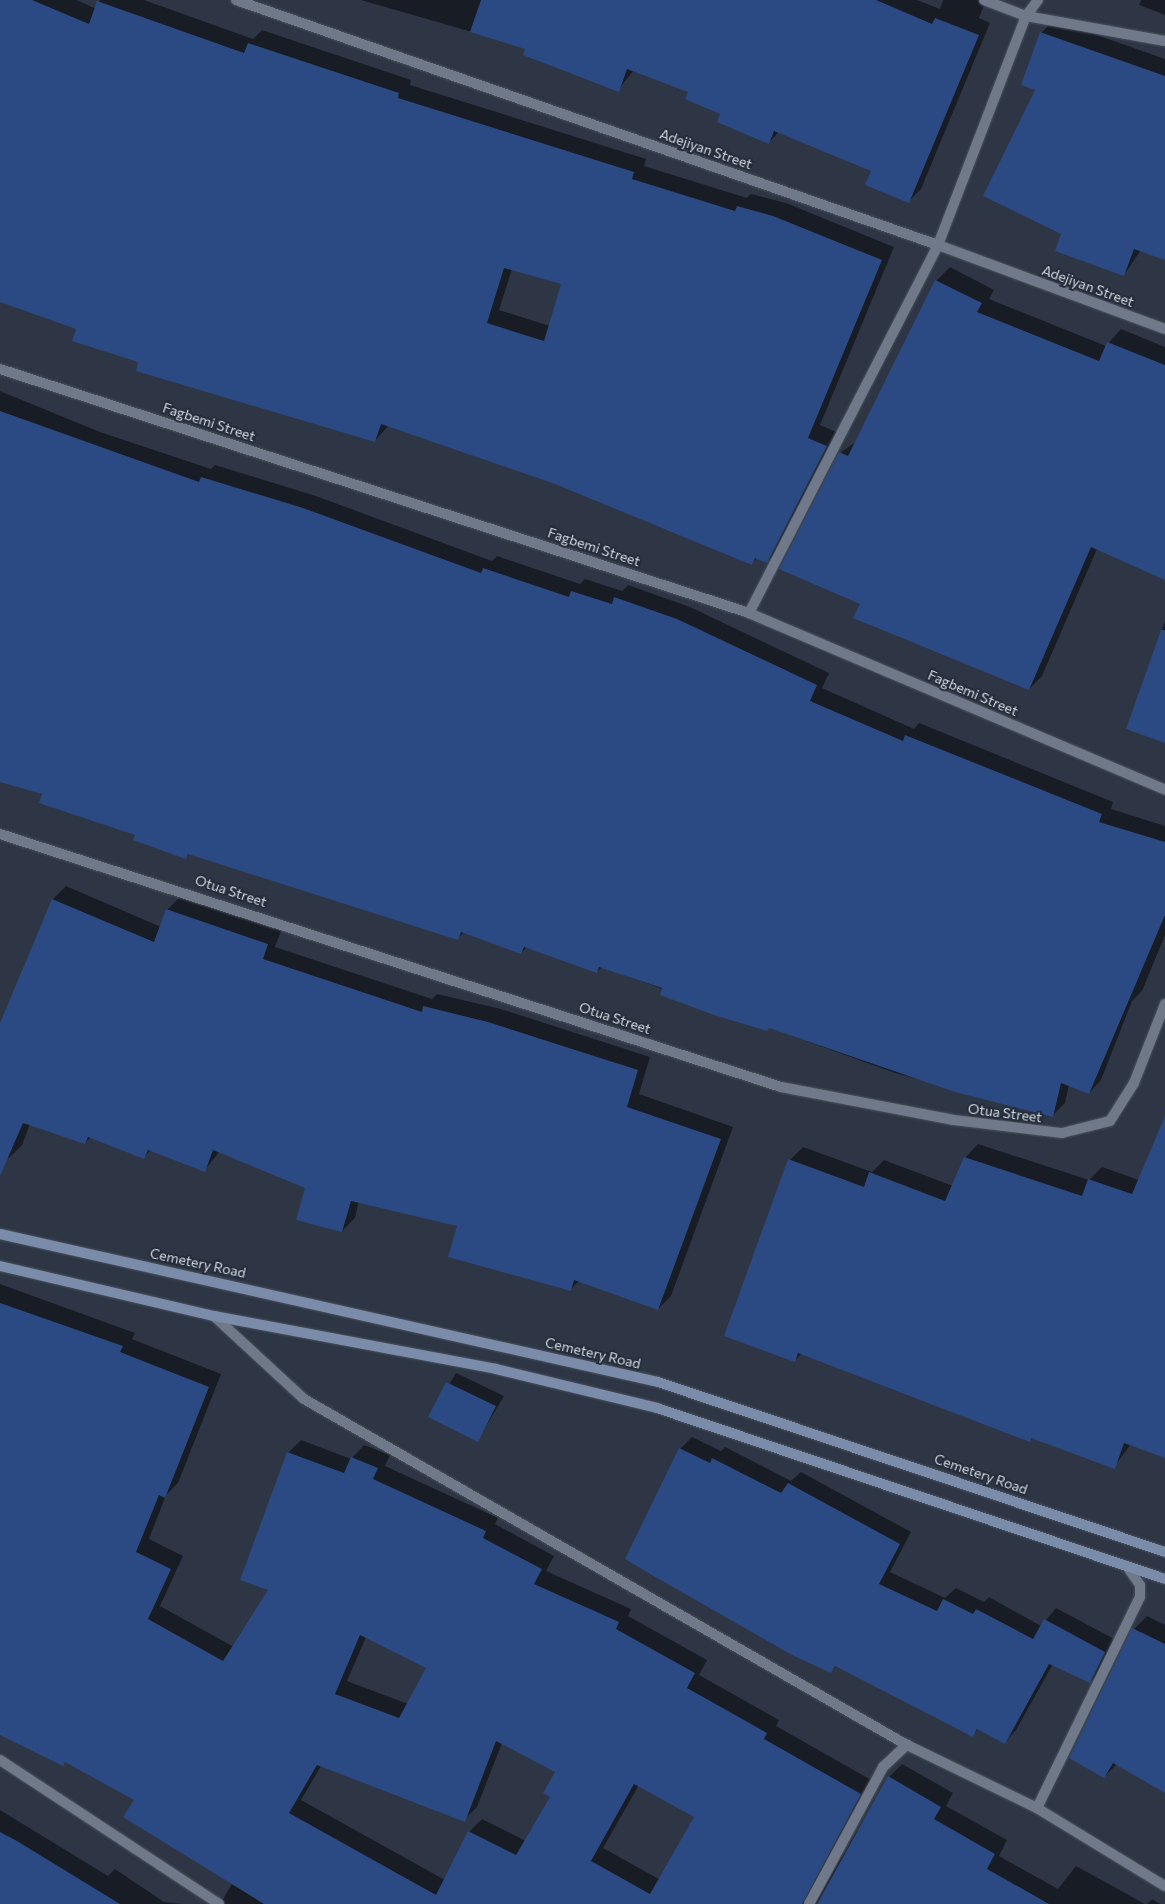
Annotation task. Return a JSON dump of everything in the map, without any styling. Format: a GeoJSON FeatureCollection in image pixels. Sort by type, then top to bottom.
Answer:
{"type":"FeatureCollection","features":[{"type":"Feature","properties":{"kind":"main road","name":"Cemetery Road"},"geometry":{"type":"LineString","coordinates":[[0,1234],[658,1382],[1165,1552]]}},
{"type":"Feature","properties":{"kind":"main road"},"geometry":{"type":"LineString","coordinates":[[0,1266],[214,1316],[496,1369],[657,1408],[1165,1580]]}},
{"type":"Feature","properties":{"kind":"street","name":"Adejiyan Street"},"geometry":{"type":"LineString","coordinates":[[236,0],[938,244],[1165,329]]}},
{"type":"Feature","properties":{"kind":"street"},"geometry":{"type":"LineString","coordinates":[[984,0],[1026,16],[1165,41]]}},
{"type":"Feature","properties":{"kind":"street"},"geometry":{"type":"LineString","coordinates":[[750,612],[938,244],[1026,16],[1038,0]]}},
{"type":"Feature","properties":{"kind":"street","name":"Fagbemi Street"},"geometry":{"type":"LineString","coordinates":[[0,369],[750,612],[1165,790]]}},
{"type":"Feature","properties":{"kind":"street","name":"Otua Street"},"geometry":{"type":"LineString","coordinates":[[0,834],[780,1087],[954,1120],[1062,1134],[1110,1122],[1134,1083],[1165,1005]]}},
{"type":"Feature","properties":{"kind":"street"},"geometry":{"type":"LineString","coordinates":[[214,1316],[304,1399],[907,1745],[1038,1808],[1165,1886]]}},
{"type":"Feature","properties":{"kind":"street"},"geometry":{"type":"LineString","coordinates":[[1038,1808],[1140,1597],[1140,1585],[1129,1568]]}},
{"type":"Feature","properties":{"kind":"street"},"geometry":{"type":"LineString","coordinates":[[809,1904],[883,1767],[907,1745]]}},
{"type":"Feature","properties":{"kind":"street"},"geometry":{"type":"LineString","coordinates":[[0,1760],[219,1904]]}},
{"type":"Feature","properties":{"kind":"building"},"geometry":{"type":"Polygon","coordinates":[[[0,0],[32,0],[89,24],[97,1],[244,53],[248,43],[399,93],[398,98],[634,172],[632,179],[735,211],[737,206],[773,216],[882,260],[808,438],[827,446],[767,563],[755,558],[752,565],[555,484],[381,424],[375,442],[136,371],[138,362],[72,341],[76,329],[0,302],[0,0]],[[504,268],[487,323],[544,341],[561,284],[504,268]]]}},
{"type":"Feature","properties":{"kind":"building"},"geometry":{"type":"Polygon","coordinates":[[[481,0],[876,0],[932,24],[935,18],[979,35],[909,203],[865,185],[871,171],[774,131],[769,144],[717,122],[720,114],[685,99],[688,92],[627,69],[619,92],[523,55],[525,49],[470,32],[481,0]]]}},
{"type":"Feature","properties":{"kind":"building"},"geometry":{"type":"Polygon","coordinates":[[[1040,32],[1165,76],[1165,260],[1134,249],[1124,276],[1055,251],[1061,234],[983,196],[1035,90],[1021,85],[1040,32]]]}},
{"type":"Feature","properties":{"kind":"building"},"geometry":{"type":"Polygon","coordinates":[[[935,280],[982,303],[977,312],[1099,361],[1107,342],[1165,365],[1165,580],[1091,547],[1029,690],[853,618],[860,604],[779,569],[839,452],[848,456],[935,280]]]}},
{"type":"Feature","properties":{"kind":"building"},"geometry":{"type":"Polygon","coordinates":[[[0,411],[199,482],[201,477],[303,508],[481,573],[483,568],[569,597],[571,591],[612,604],[614,597],[677,619],[817,685],[810,701],[903,741],[905,735],[1102,814],[1099,822],[1165,842],[1165,915],[1089,1094],[1061,1083],[1053,1117],[955,1092],[769,1028],[767,1031],[714,1015],[660,995],[662,988],[599,967],[597,973],[524,947],[521,954],[461,932],[458,940],[188,854],[186,859],[133,840],[135,835],[39,803],[42,794],[0,782],[0,411]]]}},
{"type":"Feature","properties":{"kind":"building"},"geometry":{"type":"Polygon","coordinates":[[[1161,630],[1165,630],[1165,743],[1126,729],[1161,630]]]}},
{"type":"Feature","properties":{"kind":"building"},"geometry":{"type":"Polygon","coordinates":[[[52,899],[154,942],[166,909],[268,944],[263,959],[422,1012],[423,1006],[488,1022],[638,1070],[627,1107],[721,1139],[658,1310],[574,1280],[571,1291],[448,1257],[457,1226],[351,1201],[342,1232],[296,1220],[305,1188],[213,1150],[205,1172],[148,1150],[144,1159],[88,1137],[85,1144],[23,1123],[0,1176],[0,1023],[52,899]]]}},
{"type":"Feature","properties":{"kind":"building"},"geometry":{"type":"Polygon","coordinates":[[[1165,1116],[1165,1458],[1124,1443],[1115,1469],[1031,1438],[1030,1442],[798,1353],[795,1362],[724,1336],[788,1159],[864,1187],[869,1172],[945,1201],[964,1157],[1082,1196],[1088,1179],[1132,1194],[1165,1116]]]}},
{"type":"Feature","properties":{"kind":"building"},"geometry":{"type":"Polygon","coordinates":[[[0,1303],[123,1346],[120,1352],[209,1387],[165,1498],[159,1495],[136,1552],[171,1569],[148,1619],[223,1661],[268,1590],[240,1580],[287,1452],[344,1473],[351,1457],[378,1468],[373,1479],[486,1531],[483,1538],[542,1569],[534,1584],[619,1622],[616,1629],[695,1673],[687,1688],[767,1733],[764,1739],[861,1794],[802,1904],[264,1904],[123,1817],[134,1800],[65,1762],[63,1766],[0,1735],[0,1303]],[[360,1635],[335,1694],[399,1718],[426,1668],[360,1635]],[[496,1741],[465,1822],[317,1765],[289,1813],[436,1895],[468,1831],[516,1855],[550,1797],[543,1793],[555,1772],[496,1741]],[[634,1784],[591,1861],[650,1894],[694,1817],[634,1784]]]}},
{"type":"Feature","properties":{"kind":"building"},"geometry":{"type":"Polygon","coordinates":[[[446,1382],[496,1406],[478,1442],[428,1417],[446,1382]]]}},
{"type":"Feature","properties":{"kind":"building"},"geometry":{"type":"Polygon","coordinates":[[[679,1448],[710,1463],[712,1458],[781,1493],[788,1483],[900,1544],[879,1584],[937,1611],[943,1599],[973,1614],[976,1609],[1033,1639],[1044,1619],[1105,1652],[1090,1683],[1049,1664],[1005,1744],[977,1729],[973,1737],[835,1666],[831,1673],[792,1655],[652,1575],[625,1559],[679,1448]]]}},
{"type":"Feature","properties":{"kind":"building"},"geometry":{"type":"Polygon","coordinates":[[[1132,1628],[1165,1644],[1165,1793],[1113,1763],[1104,1778],[1069,1758],[1132,1628]]]}},
{"type":"Feature","properties":{"kind":"building"},"geometry":{"type":"Polygon","coordinates":[[[888,1776],[941,1807],[934,1819],[995,1854],[987,1869],[1049,1904],[817,1904],[888,1776]]]}},
{"type":"Feature","properties":{"kind":"building"},"geometry":{"type":"Polygon","coordinates":[[[0,1832],[17,1841],[120,1904],[0,1904],[0,1832]]]}}]}
